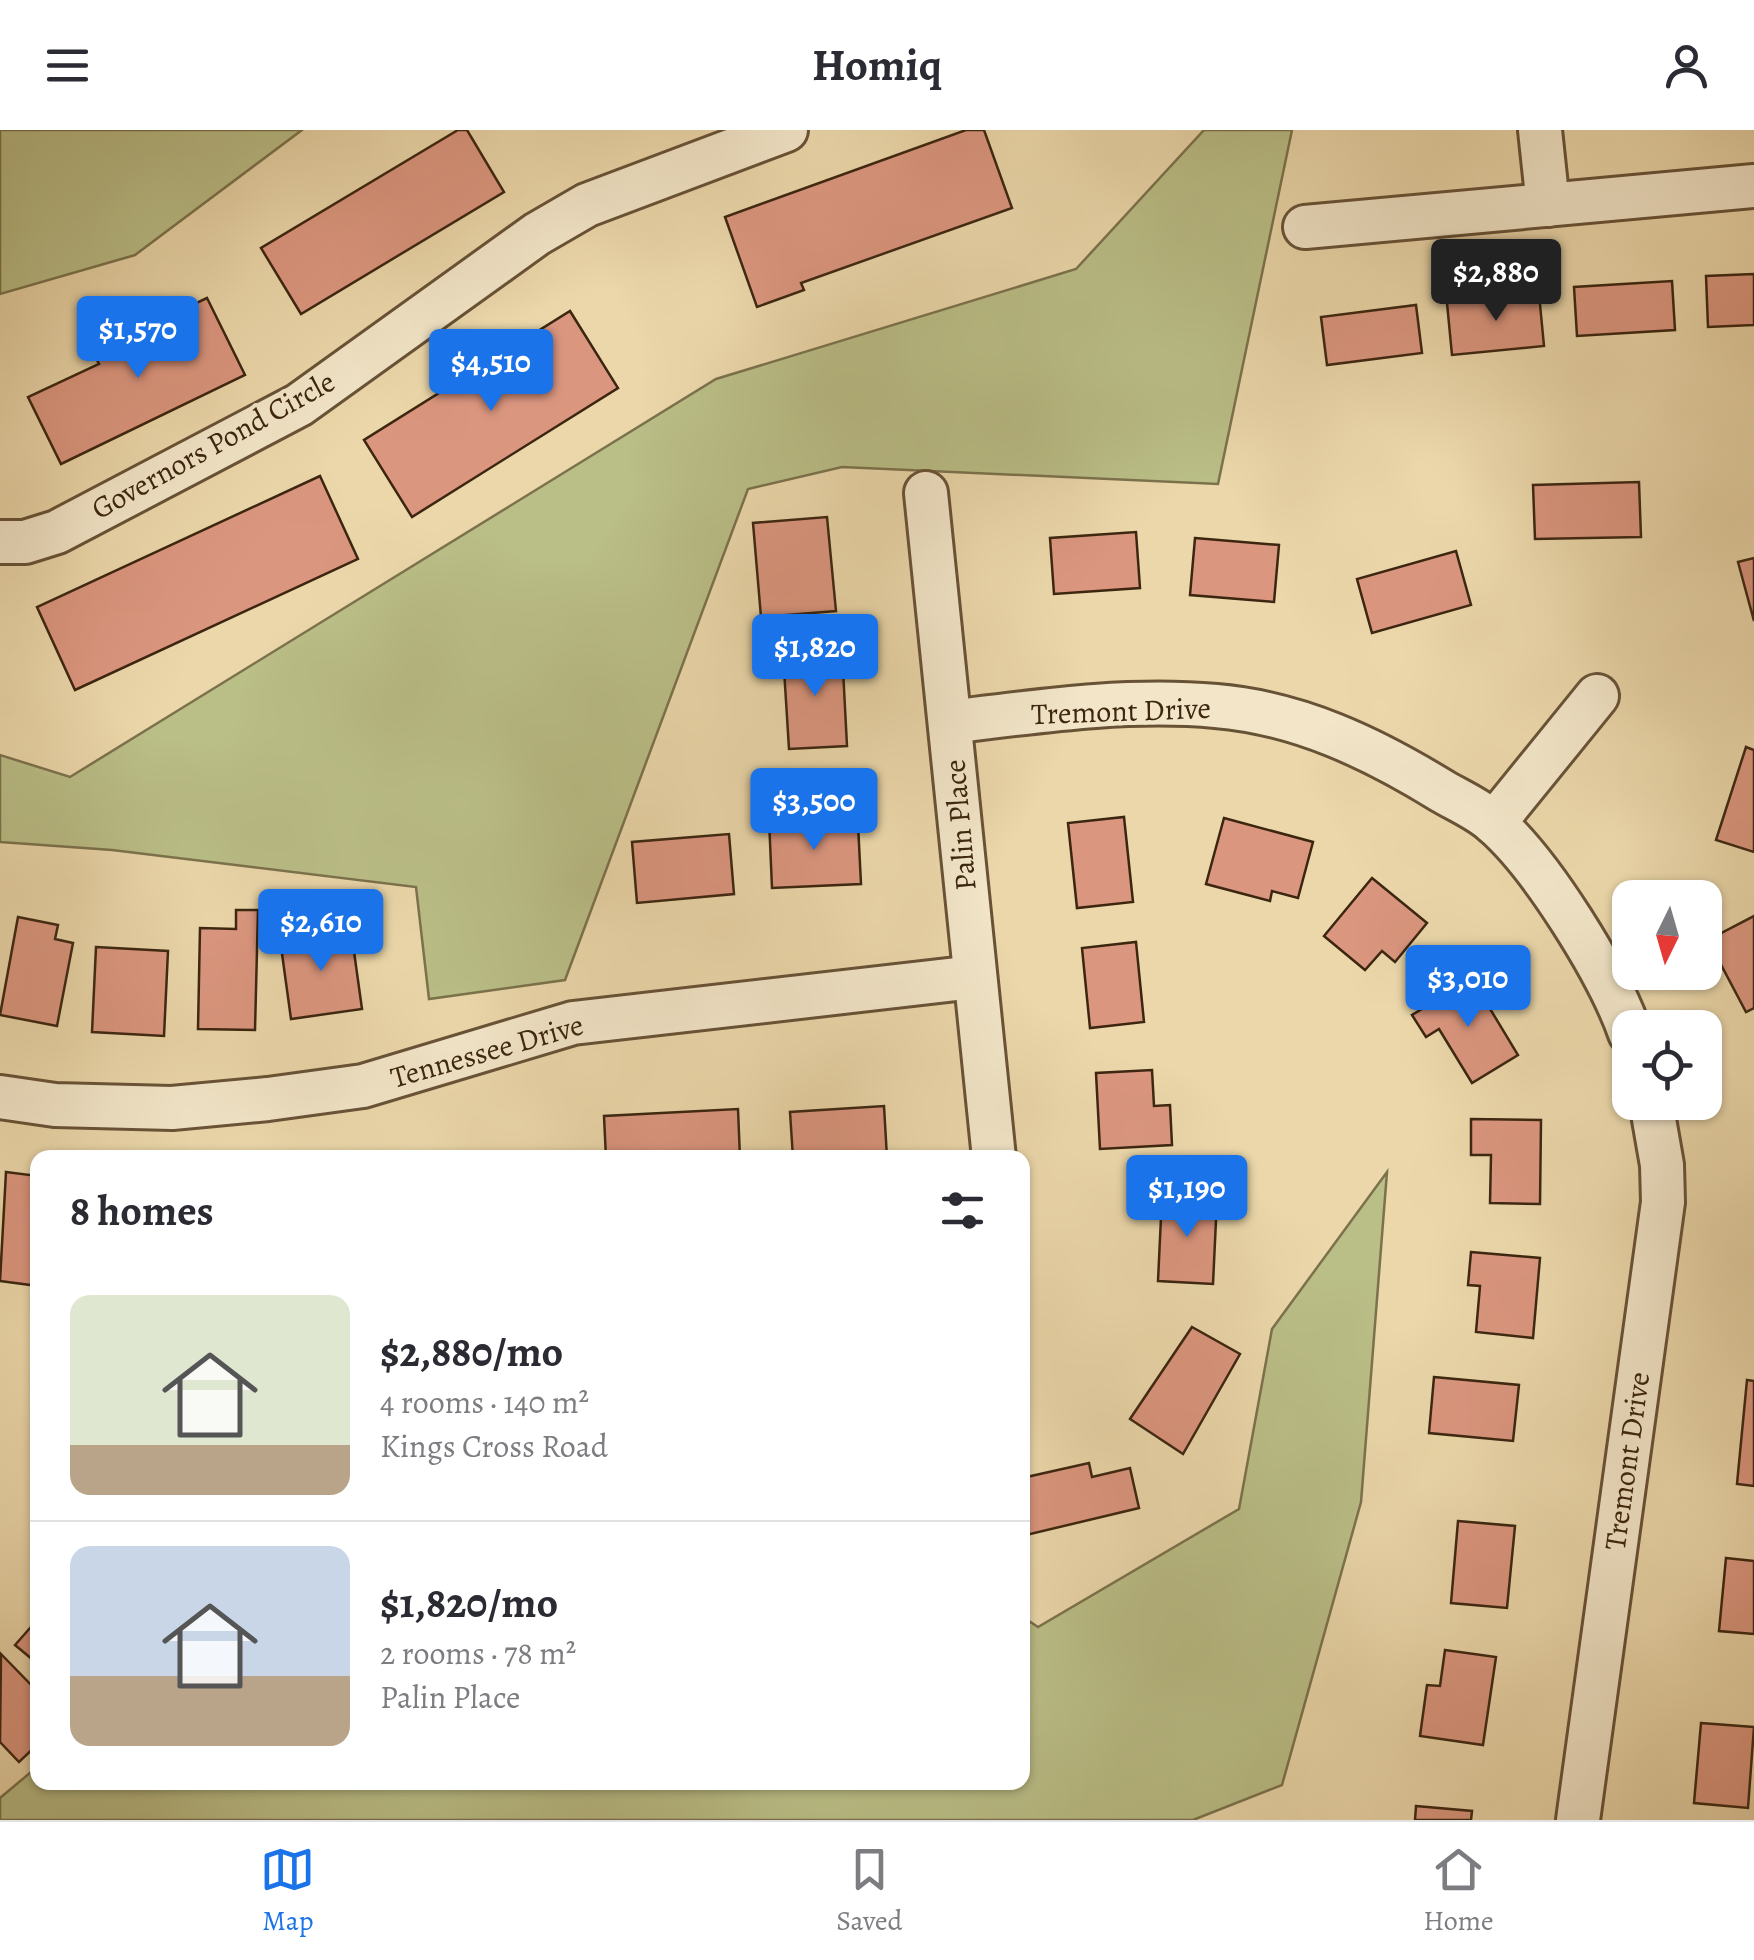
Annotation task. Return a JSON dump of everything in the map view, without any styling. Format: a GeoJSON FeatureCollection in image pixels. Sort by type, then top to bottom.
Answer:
{"type":"FeatureCollection","features":[{"type":"Feature","properties":{"kind":"street","name":"Governors Pond Circle"},"geometry":{"type":"LineString","coordinates":[[0,542],[26,542],[57,532],[298,404],[537,234],[587,205],[786,130]]}},
{"type":"Feature","properties":{"kind":"street"},"geometry":{"type":"LineString","coordinates":[[1540,130],[1548,205]]}},
{"type":"Feature","properties":{"kind":"street"},"geometry":{"type":"LineString","coordinates":[[1306,227],[1754,186]]}},
{"type":"Feature","properties":{"kind":"street","name":"Palin Place"},"geometry":{"type":"LineString","coordinates":[[926,492],[993,1150]]}},
{"type":"Feature","properties":{"kind":"street"},"geometry":{"type":"LineString","coordinates":[[1494,822],[1597,696]]}},
{"type":"Feature","properties":{"kind":"street","name":"Tremont Drive"},"geometry":{"type":"LineString","coordinates":[[950,722],[1086,706],[1163,703],[1278,716],[1340,736],[1395,762],[1494,822],[1551,893],[1604,977],[1619,1010]]}},
{"type":"Feature","properties":{"kind":"street","name":"Tennessee Drive"},"geometry":{"type":"LineString","coordinates":[[0,1097],[55,1105],[172,1108],[268,1099],[362,1086],[574,1023],[974,977]]}},
{"type":"Feature","properties":{"kind":"street","name":"Tremont Drive"},"geometry":{"type":"LineString","coordinates":[[1578,1820],[1662,1202],[1662,1165],[1654,1120]]}},
{"type":"Feature","properties":{"kind":"green space"},"geometry":{"type":"Polygon","coordinates":[[[0,130],[302,130],[135,255],[0,294],[0,130]]]}},
{"type":"Feature","properties":{"kind":"green space"},"geometry":{"type":"Polygon","coordinates":[[[1204,130],[1292,130],[1218,484],[842,467],[748,489],[565,980],[429,999],[416,887],[112,850],[0,842],[0,755],[70,777],[716,379],[1076,269],[1204,130]]]}},
{"type":"Feature","properties":{"kind":"green space"},"geometry":{"type":"Polygon","coordinates":[[[1387,1172],[1361,1502],[1282,1785],[1193,1820],[0,1820],[0,1798],[30,1773],[30,1790],[1030,1790],[1030,1622],[1038,1627],[1239,1509],[1272,1329],[1387,1172]]]}},
{"type":"Feature","properties":{"kind":"building"},"geometry":{"type":"Polygon","coordinates":[[[458,130],[467,130],[504,192],[301,314],[261,248],[458,130]]]}},
{"type":"Feature","properties":{"kind":"building"},"geometry":{"type":"Polygon","coordinates":[[[966,130],[984,130],[1012,208],[801,283],[804,290],[757,307],[725,217],[966,130]]]}},
{"type":"Feature","properties":{"kind":"building"},"geometry":{"type":"Polygon","coordinates":[[[1754,274],[1754,325],[1708,327],[1706,276],[1754,274]]]}},
{"type":"Feature","properties":{"kind":"building"},"geometry":{"type":"Polygon","coordinates":[[[1672,281],[1675,330],[1577,336],[1574,287],[1672,281]]]}},
{"type":"Feature","properties":{"kind":"building"},"geometry":{"type":"Polygon","coordinates":[[[1539,294],[1544,346],[1452,355],[1447,303],[1539,294]]]}},
{"type":"Feature","properties":{"kind":"building"},"geometry":{"type":"Polygon","coordinates":[[[207,298],[245,375],[61,464],[28,397],[99,364],[93,352],[207,298]]]}},
{"type":"Feature","properties":{"kind":"building"},"geometry":{"type":"Polygon","coordinates":[[[1416,305],[1422,353],[1327,365],[1321,317],[1416,305]]]}},
{"type":"Feature","properties":{"kind":"building"},"geometry":{"type":"Polygon","coordinates":[[[570,311],[618,388],[412,517],[364,440],[570,311]]]}},
{"type":"Feature","properties":{"kind":"building"},"geometry":{"type":"Polygon","coordinates":[[[320,476],[358,559],[75,690],[37,607],[320,476]]]}},
{"type":"Feature","properties":{"kind":"building"},"geometry":{"type":"Polygon","coordinates":[[[1639,482],[1641,537],[1535,539],[1533,485],[1639,482]]]}},
{"type":"Feature","properties":{"kind":"building"},"geometry":{"type":"Polygon","coordinates":[[[827,517],[836,611],[761,617],[753,523],[827,517]]]}},
{"type":"Feature","properties":{"kind":"building"},"geometry":{"type":"Polygon","coordinates":[[[1136,532],[1140,588],[1054,594],[1050,538],[1136,532]]]}},
{"type":"Feature","properties":{"kind":"building"},"geometry":{"type":"Polygon","coordinates":[[[1195,538],[1279,545],[1274,602],[1190,595],[1195,538]]]}},
{"type":"Feature","properties":{"kind":"building"},"geometry":{"type":"Polygon","coordinates":[[[1456,551],[1471,605],[1372,633],[1357,579],[1456,551]]]}},
{"type":"Feature","properties":{"kind":"building"},"geometry":{"type":"Polygon","coordinates":[[[1754,558],[1754,621],[1738,562],[1754,558]]]}},
{"type":"Feature","properties":{"kind":"building"},"geometry":{"type":"Polygon","coordinates":[[[842,650],[847,746],[789,749],[783,653],[842,650]]]}},
{"type":"Feature","properties":{"kind":"building"},"geometry":{"type":"Polygon","coordinates":[[[1746,747],[1754,750],[1754,852],[1716,840],[1746,747]]]}},
{"type":"Feature","properties":{"kind":"building"},"geometry":{"type":"Polygon","coordinates":[[[832,816],[833,826],[858,824],[861,884],[772,888],[769,819],[832,816]]]}},
{"type":"Feature","properties":{"kind":"building"},"geometry":{"type":"Polygon","coordinates":[[[1124,817],[1133,902],[1077,908],[1068,823],[1124,817]]]}},
{"type":"Feature","properties":{"kind":"building"},"geometry":{"type":"Polygon","coordinates":[[[1224,818],[1313,842],[1298,898],[1272,891],[1270,901],[1206,884],[1224,818]]]}},
{"type":"Feature","properties":{"kind":"building"},"geometry":{"type":"Polygon","coordinates":[[[729,834],[734,894],[637,903],[632,842],[729,834]]]}},
{"type":"Feature","properties":{"kind":"building"},"geometry":{"type":"Polygon","coordinates":[[[1372,878],[1427,923],[1395,962],[1382,951],[1365,970],[1324,936],[1372,878]]]}},
{"type":"Feature","properties":{"kind":"building"},"geometry":{"type":"Polygon","coordinates":[[[236,910],[258,910],[255,1030],[198,1029],[200,928],[236,929],[236,910]]]}},
{"type":"Feature","properties":{"kind":"building"},"geometry":{"type":"Polygon","coordinates":[[[1754,916],[1754,1008],[1746,1012],[1722,967],[1722,933],[1754,916]]]}},
{"type":"Feature","properties":{"kind":"building"},"geometry":{"type":"Polygon","coordinates":[[[18,917],[58,925],[55,939],[73,943],[57,1026],[0,1015],[18,917]]]}},
{"type":"Feature","properties":{"kind":"building"},"geometry":{"type":"Polygon","coordinates":[[[351,930],[362,1009],[291,1019],[280,939],[351,930]]]}},
{"type":"Feature","properties":{"kind":"building"},"geometry":{"type":"Polygon","coordinates":[[[1136,942],[1144,1022],[1090,1028],[1082,948],[1136,942]]]}},
{"type":"Feature","properties":{"kind":"building"},"geometry":{"type":"Polygon","coordinates":[[[96,947],[168,951],[164,1036],[92,1032],[96,947]]]}},
{"type":"Feature","properties":{"kind":"building"},"geometry":{"type":"Polygon","coordinates":[[[1472,979],[1518,1055],[1472,1083],[1439,1029],[1426,1037],[1412,1015],[1472,979]]]}},
{"type":"Feature","properties":{"kind":"building"},"geometry":{"type":"Polygon","coordinates":[[[1152,1070],[1154,1106],[1170,1105],[1172,1145],[1100,1149],[1096,1073],[1152,1070]]]}},
{"type":"Feature","properties":{"kind":"building"},"geometry":{"type":"Polygon","coordinates":[[[884,1106],[887,1150],[792,1150],[790,1112],[884,1106]]]}},
{"type":"Feature","properties":{"kind":"building"},"geometry":{"type":"Polygon","coordinates":[[[738,1109],[740,1150],[606,1150],[604,1116],[738,1109]]]}},
{"type":"Feature","properties":{"kind":"building"},"geometry":{"type":"Polygon","coordinates":[[[1471,1119],[1541,1120],[1540,1204],[1490,1203],[1491,1155],[1471,1155],[1471,1119]]]}},
{"type":"Feature","properties":{"kind":"building"},"geometry":{"type":"Polygon","coordinates":[[[6,1172],[30,1175],[30,1285],[0,1281],[6,1172]]]}},
{"type":"Feature","properties":{"kind":"building"},"geometry":{"type":"Polygon","coordinates":[[[1162,1196],[1217,1199],[1213,1284],[1158,1281],[1162,1196]]]}},
{"type":"Feature","properties":{"kind":"building"},"geometry":{"type":"Polygon","coordinates":[[[1471,1252],[1540,1258],[1533,1338],[1476,1332],[1480,1286],[1468,1285],[1471,1252]]]}},
{"type":"Feature","properties":{"kind":"building"},"geometry":{"type":"Polygon","coordinates":[[[1192,1327],[1240,1354],[1183,1454],[1130,1419],[1192,1327]]]}},
{"type":"Feature","properties":{"kind":"building"},"geometry":{"type":"Polygon","coordinates":[[[1434,1377],[1519,1385],[1513,1441],[1429,1433],[1434,1377]]]}},
{"type":"Feature","properties":{"kind":"building"},"geometry":{"type":"Polygon","coordinates":[[[1747,1380],[1754,1381],[1754,1486],[1737,1484],[1747,1380]]]}},
{"type":"Feature","properties":{"kind":"building"},"geometry":{"type":"Polygon","coordinates":[[[1089,1463],[1092,1477],[1130,1468],[1139,1508],[1030,1534],[1030,1476],[1089,1463]]]}},
{"type":"Feature","properties":{"kind":"building"},"geometry":{"type":"Polygon","coordinates":[[[1458,1521],[1515,1526],[1507,1608],[1451,1603],[1458,1521]]]}},
{"type":"Feature","properties":{"kind":"building"},"geometry":{"type":"Polygon","coordinates":[[[1726,1558],[1754,1561],[1754,1634],[1719,1631],[1726,1558]]]}},
{"type":"Feature","properties":{"kind":"building"},"geometry":{"type":"Polygon","coordinates":[[[30,1628],[30,1657],[15,1645],[30,1628]]]}},
{"type":"Feature","properties":{"kind":"building"},"geometry":{"type":"Polygon","coordinates":[[[1445,1650],[1496,1657],[1483,1745],[1420,1736],[1427,1685],[1440,1686],[1445,1650]]]}},
{"type":"Feature","properties":{"kind":"building"},"geometry":{"type":"Polygon","coordinates":[[[1,1654],[30,1684],[30,1752],[19,1762],[0,1742],[1,1654]]]}},
{"type":"Feature","properties":{"kind":"building"},"geometry":{"type":"Polygon","coordinates":[[[1701,1723],[1754,1727],[1748,1808],[1694,1803],[1701,1723]]]}},
{"type":"Feature","properties":{"kind":"building"},"geometry":{"type":"Polygon","coordinates":[[[1416,1806],[1472,1811],[1471,1820],[1415,1820],[1416,1806]]]}}]}
